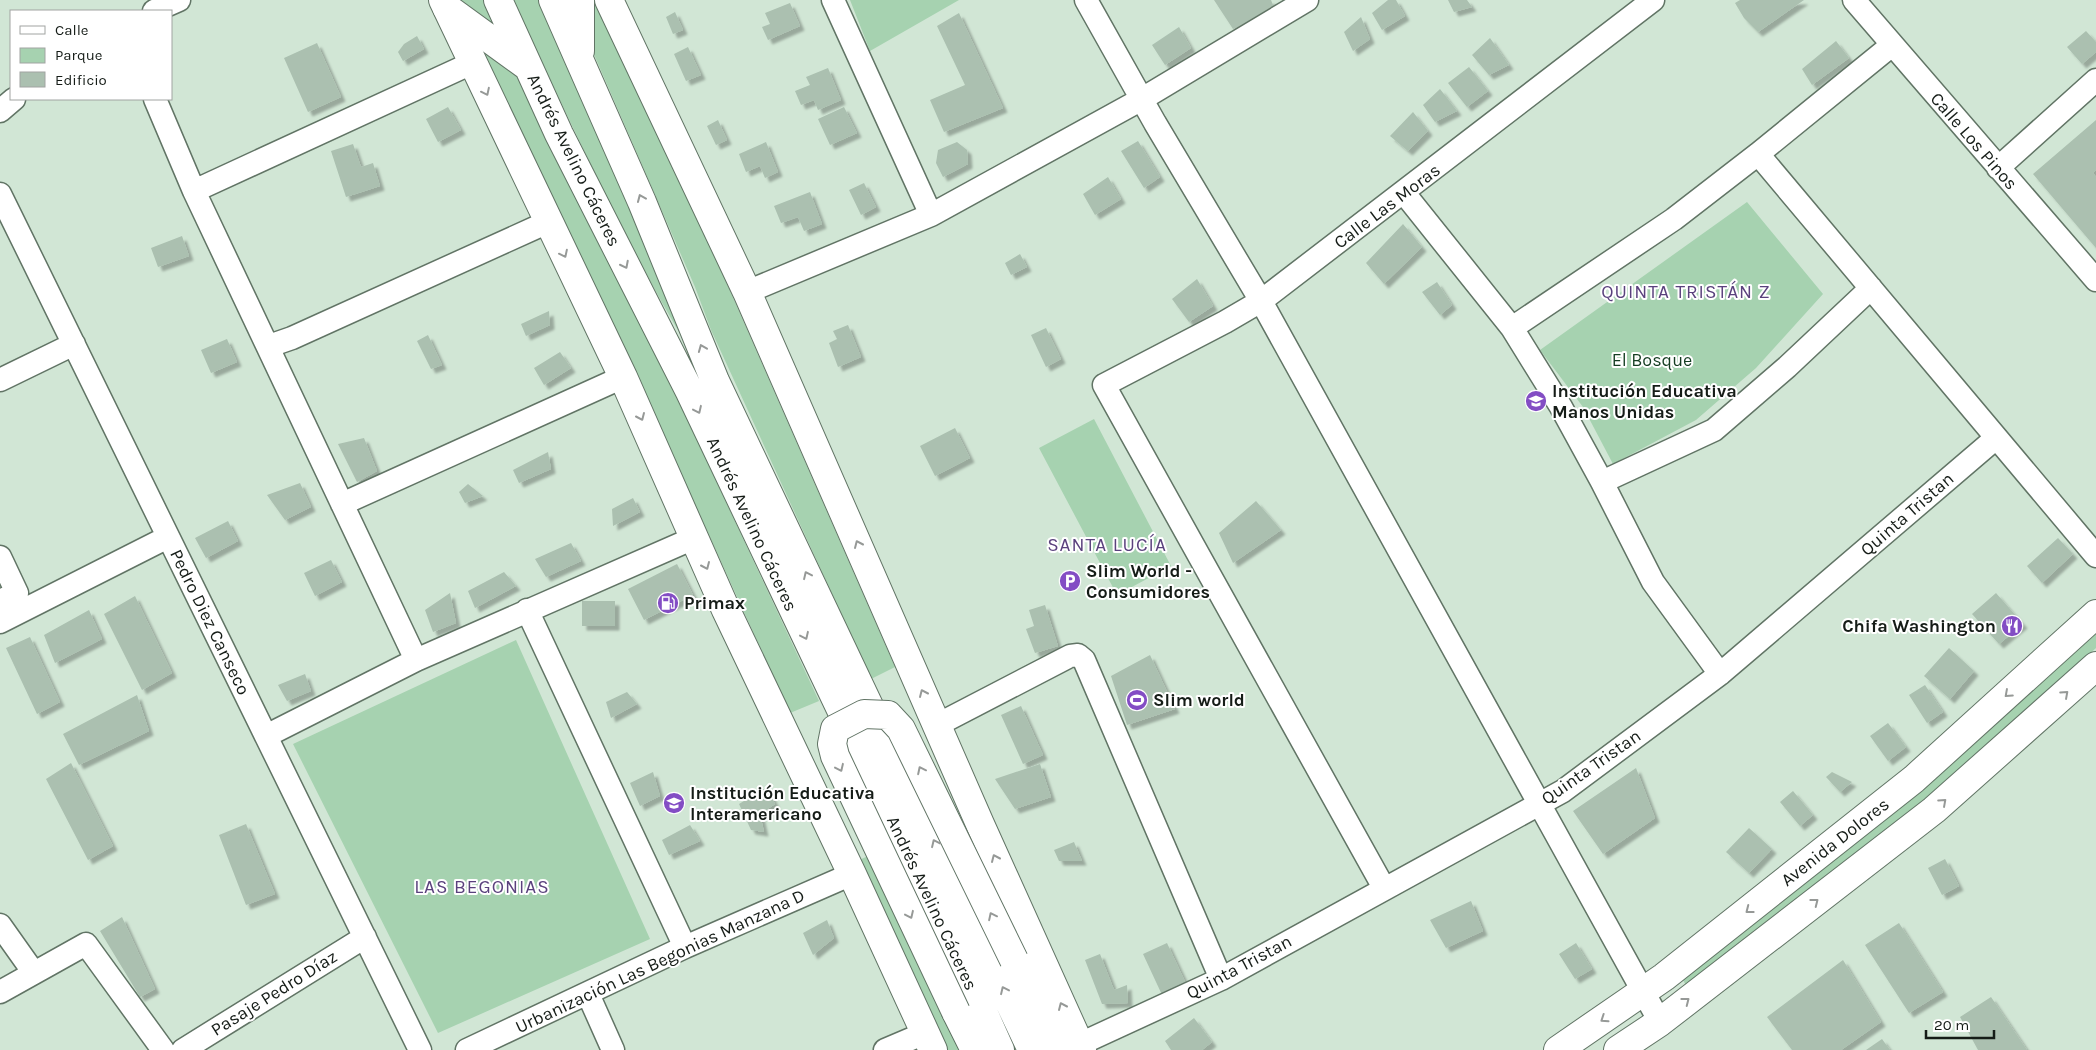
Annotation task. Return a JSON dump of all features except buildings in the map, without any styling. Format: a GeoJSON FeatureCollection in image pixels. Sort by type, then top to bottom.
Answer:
{"type":"FeatureCollection","features":[{"type":"Feature","properties":{"kind":"main road","name":"Andrés Avelino Cáceres"},"geometry":{"type":"LineString","coordinates":[[498,0],[560,134],[690,392],[960,960],[1000,1050]]}},
{"type":"Feature","properties":{"kind":"main road","name":"Andrés Avelino Cáceres"},"geometry":{"type":"LineString","coordinates":[[553,0],[642,202],[715,381],[1032,1050]]}},
{"type":"Feature","properties":{"kind":"main road"},"geometry":{"type":"LineString","coordinates":[[580,0],[580,60]]}},
{"type":"Feature","properties":{"kind":"main road"},"geometry":{"type":"LineString","coordinates":[[609,0],[747,292],[937,724],[1075,1048]]}},
{"type":"Feature","properties":{"kind":"main road"},"geometry":{"type":"LineString","coordinates":[[445,4],[529,67]]}},
{"type":"Feature","properties":{"kind":"main road"},"geometry":{"type":"LineString","coordinates":[[445,4],[623,377],[694,538],[929,1041]]}},
{"type":"Feature","properties":{"kind":"main road","name":"Avenida Dolores"},"geometry":{"type":"LineString","coordinates":[[1558,1050],[1644,991],[1914,779],[2096,614]]}},
{"type":"Feature","properties":{"kind":"main road","name":"Avenida Dolores"},"geometry":{"type":"LineString","coordinates":[[1618,1050],[1660,1022],[1934,810],[2096,666]]}},
{"type":"Feature","properties":{"kind":"main road"},"geometry":{"type":"LineString","coordinates":[[975,1050],[835,756],[832,744],[836,729],[864,714],[888,715],[901,729],[1014,960],[1075,1048]]}},
{"type":"Feature","properties":{"kind":"street"},"geometry":{"type":"LineString","coordinates":[[156,10],[179,0]]}},
{"type":"Feature","properties":{"kind":"street"},"geometry":{"type":"LineString","coordinates":[[833,0],[931,215]]}},
{"type":"Feature","properties":{"kind":"street"},"geometry":{"type":"LineString","coordinates":[[1086,0],[1142,100],[1261,301],[1660,1022]]}},
{"type":"Feature","properties":{"kind":"street","name":"Calle Las Moras"},"geometry":{"type":"LineString","coordinates":[[1384,888],[1104,385],[1226,322],[1261,301],[1404,193],[1629,7],[1653,0]]}},
{"type":"Feature","properties":{"kind":"street","name":"Calle Los Pinos"},"geometry":{"type":"LineString","coordinates":[[1854,0],[2096,280]]}},
{"type":"Feature","properties":{"kind":"street"},"geometry":{"type":"LineString","coordinates":[[747,292],[931,215],[1142,100],[1303,1]]}},
{"type":"Feature","properties":{"kind":"street"},"geometry":{"type":"LineString","coordinates":[[1512,328],[1674,220],[1892,45]]}},
{"type":"Feature","properties":{"kind":"street"},"geometry":{"type":"LineString","coordinates":[[194,191],[472,63]]}},
{"type":"Feature","properties":{"kind":"street"},"geometry":{"type":"LineString","coordinates":[[1998,168],[2096,80]]}},
{"type":"Feature","properties":{"kind":"street"},"geometry":{"type":"LineString","coordinates":[[0,111],[13,100]]}},
{"type":"Feature","properties":{"kind":"street"},"geometry":{"type":"LineString","coordinates":[[155,100],[194,191],[416,660]]}},
{"type":"Feature","properties":{"kind":"street"},"geometry":{"type":"LineString","coordinates":[[1758,154],[2096,556]]}},
{"type":"Feature","properties":{"kind":"street"},"geometry":{"type":"LineString","coordinates":[[1404,193],[1512,328],[1561,407],[1602,482],[1652,582],[1720,674]]}},
{"type":"Feature","properties":{"kind":"street","name":"Pedro Diez Canseco"},"geometry":{"type":"LineString","coordinates":[[0,194],[420,1050]]}},
{"type":"Feature","properties":{"kind":"street"},"geometry":{"type":"LineString","coordinates":[[269,346],[292,338],[548,222]]}},
{"type":"Feature","properties":{"kind":"street"},"geometry":{"type":"LineString","coordinates":[[1602,482],[1714,430],[1787,367],[1871,288]]}},
{"type":"Feature","properties":{"kind":"street"},"geometry":{"type":"LineString","coordinates":[[0,380],[74,344]]}},
{"type":"Feature","properties":{"kind":"street"},"geometry":{"type":"LineString","coordinates":[[342,504],[623,377]]}},
{"type":"Feature","properties":{"kind":"street","name":"Quinta Tristan"},"geometry":{"type":"LineString","coordinates":[[1075,1048],[1221,979],[1563,791],[1720,674],[1996,438]]}},
{"type":"Feature","properties":{"kind":"street"},"geometry":{"type":"LineString","coordinates":[[0,622],[168,537]]}},
{"type":"Feature","properties":{"kind":"street"},"geometry":{"type":"LineString","coordinates":[[266,736],[416,660],[526,610],[694,538]]}},
{"type":"Feature","properties":{"kind":"street"},"geometry":{"type":"LineString","coordinates":[[0,557],[17,593],[0,602]]}},
{"type":"Feature","properties":{"kind":"street"},"geometry":{"type":"LineString","coordinates":[[526,610],[685,947]]}},
{"type":"Feature","properties":{"kind":"street"},"geometry":{"type":"LineString","coordinates":[[937,724],[1070,656],[1078,655],[1084,660],[1221,979]]}},
{"type":"Feature","properties":{"kind":"street","name":"Urbanización Las Begonias Manzana D"},"geometry":{"type":"LineString","coordinates":[[467,1050],[685,947],[852,874]]}},
{"type":"Feature","properties":{"kind":"street"},"geometry":{"type":"LineString","coordinates":[[0,925],[34,973]]}},
{"type":"Feature","properties":{"kind":"street","name":"Pasaje Pedro Díaz"},"geometry":{"type":"LineString","coordinates":[[183,1050],[365,937]]}},
{"type":"Feature","properties":{"kind":"street"},"geometry":{"type":"LineString","coordinates":[[0,992],[83,944],[87,944],[163,1050]]}},
{"type":"Feature","properties":{"kind":"street"},"geometry":{"type":"LineString","coordinates":[[588,994],[613,1050]]}},
{"type":"Feature","properties":{"kind":"street"},"geometry":{"type":"LineString","coordinates":[[885,1050],[929,1041]]}},
{"type":"Feature","properties":{"kind":"green space"},"geometry":{"type":"Polygon","coordinates":[[[456,0],[484,0],[501,37],[456,0]]]}},
{"type":"Feature","properties":{"kind":"green space"},"geometry":{"type":"Polygon","coordinates":[[[512,0],[540,0],[598,126],[689,349],[664,307],[619,221],[512,0]]]}},
{"type":"Feature","properties":{"kind":"green space"},"geometry":{"type":"Polygon","coordinates":[[[588,0],[597,0],[706,236],[895,667],[871,679],[711,330],[695,287],[589,43],[588,0]]]}},
{"type":"Feature","properties":{"kind":"green space"},"geometry":{"type":"Polygon","coordinates":[[[850,0],[959,0],[870,51],[850,0]]]}},
{"type":"Feature","properties":{"kind":"green space"},"geometry":{"type":"Polygon","coordinates":[[[471,34],[515,64],[649,337],[819,701],[790,713],[624,349],[471,34]]]}},
{"type":"Feature","properties":{"kind":"green space","name":"El Bosque"},"geometry":{"type":"Polygon","coordinates":[[[1747,202],[1823,294],[1756,368],[1696,420],[1613,464],[1583,407],[1540,350],[1747,202]]]}},
{"type":"Feature","properties":{"kind":"green space"},"geometry":{"type":"Polygon","coordinates":[[[1094,419],[1171,566],[1117,595],[1039,448],[1094,419]]]}},
{"type":"Feature","properties":{"kind":"green space"},"geometry":{"type":"Polygon","coordinates":[[[2096,631],[2096,648],[1927,799],[1690,993],[1682,978],[2096,631]]]}},
{"type":"Feature","properties":{"kind":"green space"},"geometry":{"type":"Polygon","coordinates":[[[516,640],[650,939],[438,1033],[293,744],[516,640]]]}},
{"type":"Feature","properties":{"kind":"green space"},"geometry":{"type":"Polygon","coordinates":[[[873,854],[965,1050],[947,1050],[859,860],[873,854]]]}},
{"type":"Feature","properties":{"kind":"place","name":"Institución Educativa Manos Unidas"},"geometry":{"type":"Point","coordinates":[1536,401]}},
{"type":"Feature","properties":{"kind":"place","name":"Slim World - Consumidores"},"geometry":{"type":"Point","coordinates":[1070,581]}},
{"type":"Feature","properties":{"kind":"place","name":"Primax"},"geometry":{"type":"Point","coordinates":[668,603]}},
{"type":"Feature","properties":{"kind":"place","name":"Chifa Washington"},"geometry":{"type":"Point","coordinates":[2012,626]}},
{"type":"Feature","properties":{"kind":"place","name":"Slim world"},"geometry":{"type":"Point","coordinates":[1137,700]}},
{"type":"Feature","properties":{"kind":"place","name":"Institución Educativa Interamericano"},"geometry":{"type":"Point","coordinates":[674,803]}},
{"type":"Feature","properties":{"kind":"district","name":"QUINTA TRISTÁN Z"},"geometry":{"type":"Point","coordinates":[1686,291]}},
{"type":"Feature","properties":{"kind":"district","name":"SANTA LUCÍA"},"geometry":{"type":"Point","coordinates":[1107,544]}},
{"type":"Feature","properties":{"kind":"district","name":"LAS BEGONIAS"},"geometry":{"type":"Point","coordinates":[482,886]}}]}
